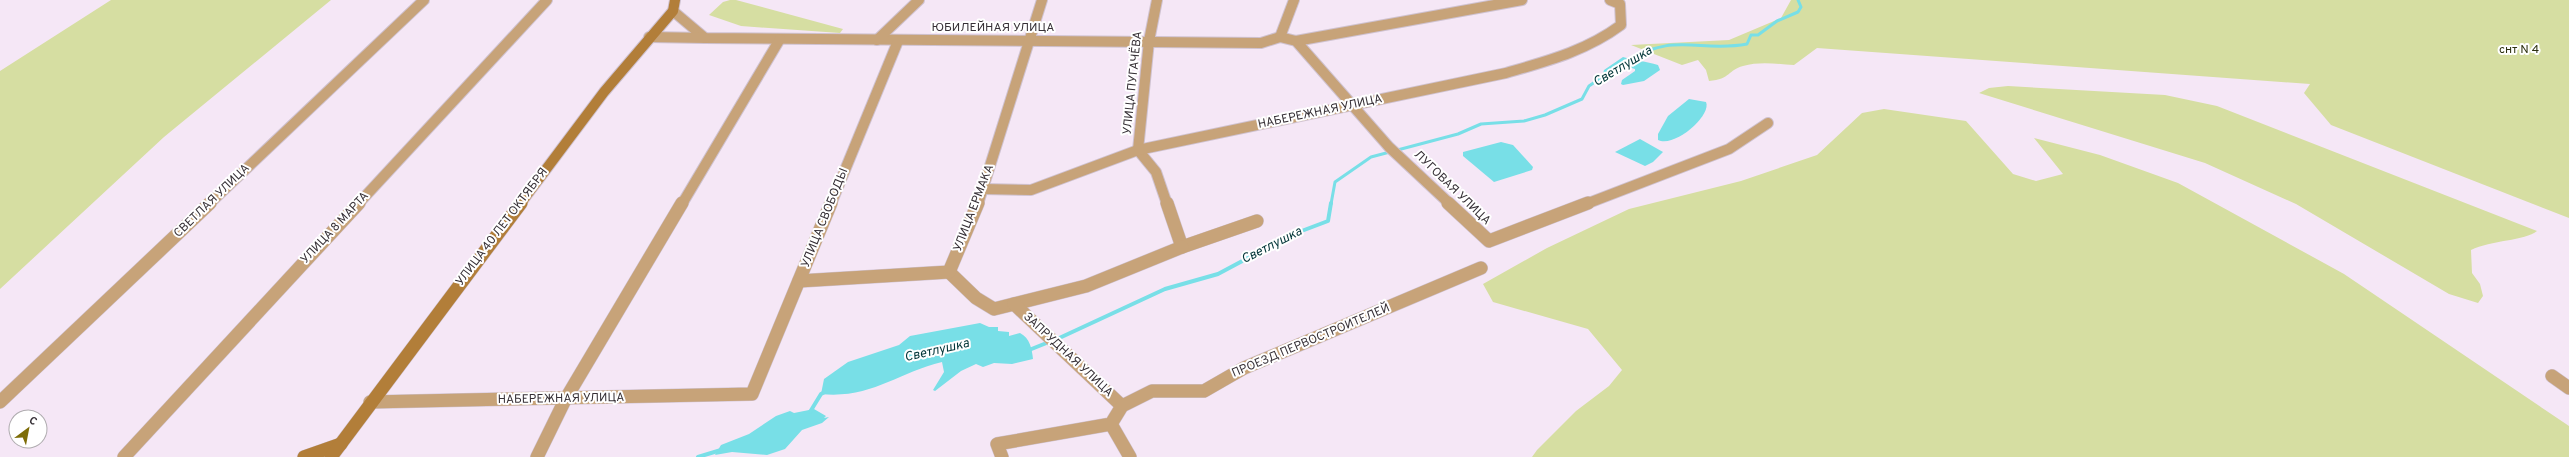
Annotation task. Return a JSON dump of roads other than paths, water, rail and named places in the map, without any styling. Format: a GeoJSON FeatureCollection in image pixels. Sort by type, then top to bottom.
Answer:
{"type":"FeatureCollection","features":[{"type":"Feature","properties":{"kind":"main road"},"geometry":{"type":"LineString","coordinates":[[673,11],[675,0]]}},
{"type":"Feature","properties":{"kind":"main road","name":"УЛИЦА 40 ЛЕТ ОКТЯБРЯ"},"geometry":{"type":"LineString","coordinates":[[331,457],[370,402],[604,92],[649,37],[673,11]]}},
{"type":"Feature","properties":{"kind":"main road"},"geometry":{"type":"LineString","coordinates":[[304,457],[341,444]]}},
{"type":"Feature","properties":{"kind":"street","name":"СВЕТЛАЯ УЛИЦА"},"geometry":{"type":"LineString","coordinates":[[0,402],[424,0]]}},
{"type":"Feature","properties":{"kind":"street","name":"УЛИЦА 8 МАРТА"},"geometry":{"type":"LineString","coordinates":[[124,457],[546,0]]}},
{"type":"Feature","properties":{"kind":"street"},"geometry":{"type":"LineString","coordinates":[[876,40],[919,0]]}},
{"type":"Feature","properties":{"kind":"street","name":"УЛИЦА ЕРМАКА"},"geometry":{"type":"LineString","coordinates":[[949,272],[984,189],[1042,0]]}},
{"type":"Feature","properties":{"kind":"street","name":"УЛИЦА ПУГАЧЁВА"},"geometry":{"type":"LineString","coordinates":[[1157,0],[1149,41],[1138,150],[1156,172],[1182,247]]}},
{"type":"Feature","properties":{"kind":"street"},"geometry":{"type":"LineString","coordinates":[[1294,0],[1280,37],[1296,41],[1522,0]]}},
{"type":"Feature","properties":{"kind":"street","name":"НАБЕРЕЖНАЯ УЛИЦА"},"geometry":{"type":"LineString","coordinates":[[984,189],[1009,191],[1044,187],[1138,150],[1506,74],[1564,56],[1611,34],[1621,25],[1620,4],[1610,0]]}},
{"type":"Feature","properties":{"kind":"street"},"geometry":{"type":"LineString","coordinates":[[673,11],[706,38]]}},
{"type":"Feature","properties":{"kind":"street","name":"ЮБИЛЕЙНАЯ УЛИЦА"},"geometry":{"type":"LineString","coordinates":[[649,37],[898,41],[1149,41],[1261,43],[1280,37]]}},
{"type":"Feature","properties":{"kind":"street"},"geometry":{"type":"LineString","coordinates":[[536,457],[564,400],[780,39]]}},
{"type":"Feature","properties":{"kind":"street","name":"УЛИЦА СВОБОДЫ"},"geometry":{"type":"LineString","coordinates":[[752,394],[898,41]]}},
{"type":"Feature","properties":{"kind":"street","name":"ЛУГОВАЯ УЛИЦА"},"geometry":{"type":"LineString","coordinates":[[1296,41],[1351,106],[1389,146],[1488,241],[1729,149],[1768,123]]}},
{"type":"Feature","properties":{"kind":"street"},"geometry":{"type":"LineString","coordinates":[[799,281],[949,272],[976,298],[994,309],[1086,286],[1182,247],[1257,220]]}},
{"type":"Feature","properties":{"kind":"street","name":"ПРОЕЗД ПЕРВОСТРОИТЕЛЕЙ"},"geometry":{"type":"LineString","coordinates":[[1122,406],[1152,391],[1204,391],[1244,368],[1481,268]]}},
{"type":"Feature","properties":{"kind":"street","name":"ЗАПРУДНАЯ УЛИЦА"},"geometry":{"type":"LineString","coordinates":[[1014,304],[1122,406]]}},
{"type":"Feature","properties":{"kind":"street"},"geometry":{"type":"LineString","coordinates":[[2552,376],[2569,388]]}},
{"type":"Feature","properties":{"kind":"street","name":"НАБЕРЕЖНАЯ УЛИЦА"},"geometry":{"type":"LineString","coordinates":[[370,402],[564,400],[752,394]]}},
{"type":"Feature","properties":{"kind":"street"},"geometry":{"type":"LineString","coordinates":[[1002,457],[997,444],[1111,424],[1122,406]]}},
{"type":"Feature","properties":{"kind":"street"},"geometry":{"type":"LineString","coordinates":[[1111,424],[1130,457]]}},
{"type":"Feature","properties":{"kind":"water"},"geometry":{"type":"Polygon","coordinates":[[[1623,57],[1658,65],[1660,70],[1644,81],[1623,85],[1621,84],[1622,80],[1635,71],[1635,69],[1625,66],[1610,78],[1603,74],[1604,70],[1623,57]]]}},
{"type":"Feature","properties":{"kind":"water"},"geometry":{"type":"Polygon","coordinates":[[[1689,99],[1706,102],[1706,108],[1698,122],[1691,129],[1674,139],[1665,141],[1658,140],[1658,134],[1668,116],[1689,99]]]}},
{"type":"Feature","properties":{"kind":"water"},"geometry":{"type":"Polygon","coordinates":[[[1640,139],[1663,152],[1653,162],[1645,166],[1615,152],[1640,139]]]}},
{"type":"Feature","properties":{"kind":"water"},"geometry":{"type":"Polygon","coordinates":[[[1501,142],[1513,145],[1533,167],[1532,170],[1494,182],[1463,156],[1463,152],[1501,142]]]}},
{"type":"Feature","properties":{"kind":"water"},"geometry":{"type":"Polygon","coordinates":[[[980,323],[989,327],[998,327],[998,331],[1009,332],[1009,336],[1020,333],[1023,335],[1030,344],[1033,359],[1012,364],[994,363],[983,367],[976,364],[961,371],[935,391],[933,390],[944,372],[942,362],[855,393],[839,395],[821,394],[824,379],[848,362],[899,345],[910,336],[980,323]]]}},
{"type":"Feature","properties":{"kind":"water"},"geometry":{"type":"Polygon","coordinates":[[[814,409],[826,416],[824,418],[829,417],[822,423],[802,430],[785,449],[767,455],[732,452],[715,455],[721,445],[749,434],[776,416],[790,411],[794,413],[814,409]]]}},
{"type":"Feature","properties":{"kind":"waterway","name":"Светлушка"},"geometry":{"type":"LineString","coordinates":[[1628,62],[1658,47],[1672,45],[1730,46],[1747,44],[1751,35],[1758,35],[1777,21],[1798,12],[1801,7],[1798,0]]}},
{"type":"Feature","properties":{"kind":"waterway","name":"Светлушка"},"geometry":{"type":"LineString","coordinates":[[1331,204],[1335,182],[1371,157],[1458,134],[1481,124],[1524,121],[1545,115],[1582,99],[1589,86],[1608,73]]}},
{"type":"Feature","properties":{"kind":"waterway","name":"Светлушка"},"geometry":{"type":"LineString","coordinates":[[1055,340],[1165,289],[1218,274],[1291,235],[1328,221],[1331,203]]}},
{"type":"Feature","properties":{"kind":"waterway","name":"Светлушка"},"geometry":{"type":"LineString","coordinates":[[1029,350],[1049,342]]}},
{"type":"Feature","properties":{"kind":"waterway","name":"Светлушка"},"geometry":{"type":"LineString","coordinates":[[810,412],[821,394],[825,392]]}},
{"type":"Feature","properties":{"kind":"waterway","name":"Светлушка"},"geometry":{"type":"LineString","coordinates":[[698,457],[721,450]]}},
{"type":"Feature","properties":{"kind":"park label","name":"снт N 4"},"geometry":{"type":"Point","coordinates":[2519,50]}}]}
